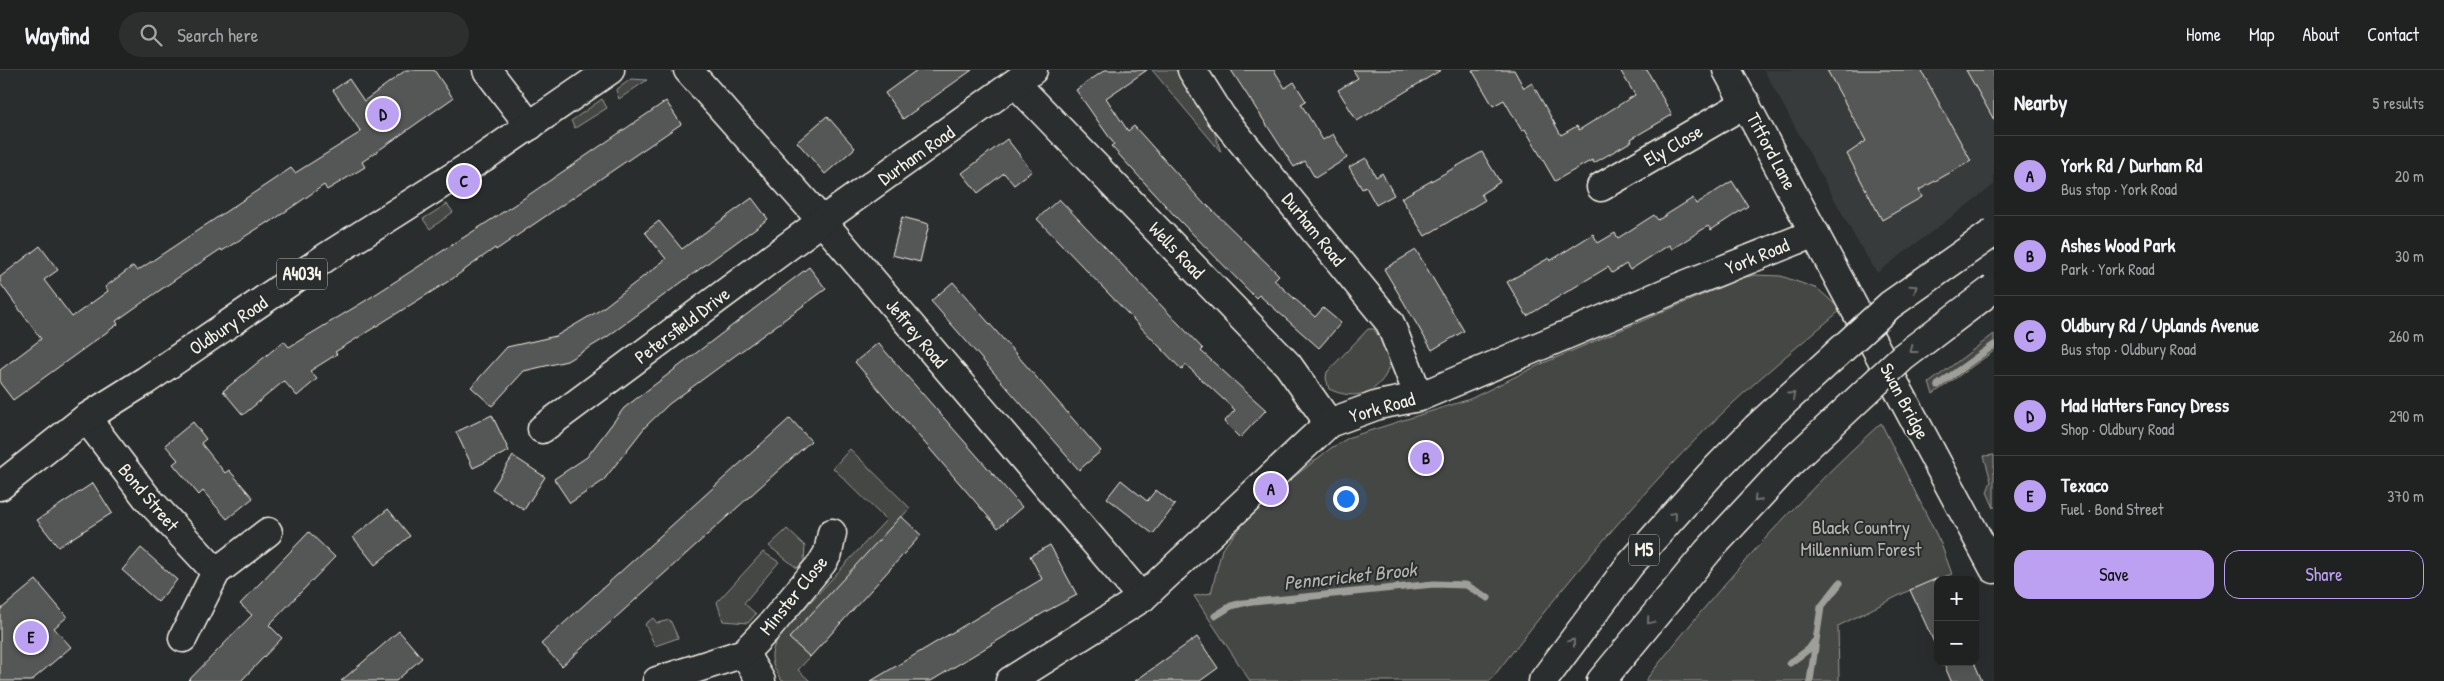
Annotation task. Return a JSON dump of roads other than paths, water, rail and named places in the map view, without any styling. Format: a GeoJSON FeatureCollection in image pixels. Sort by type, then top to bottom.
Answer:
{"type":"FeatureCollection","features":[{"type":"Feature","properties":{"kind":"main road"},"geometry":{"type":"LineString","coordinates":[[486,70],[530,126]]}},
{"type":"Feature","properties":{"kind":"main road","name":"Oldbury Road"},"geometry":{"type":"LineString","coordinates":[[0,486],[86,418],[145,381],[328,256],[530,126],[610,70]]}},
{"type":"Feature","properties":{"kind":"main road","name":"Jeffrey Road"},"geometry":{"type":"LineString","coordinates":[[688,70],[822,221],[1142,598]]}},
{"type":"Feature","properties":{"kind":"main road","name":"Durham Road"},"geometry":{"type":"LineString","coordinates":[[1192,70],[1221,116],[1390,323],[1419,397]]}},
{"type":"Feature","properties":{"kind":"main road","name":"Titford Lane"},"geometry":{"type":"LineString","coordinates":[[1727,70],[1746,102],[1815,233]]}},
{"type":"Feature","properties":{"kind":"main road","name":"Durham Road"},"geometry":{"type":"LineString","coordinates":[[822,221],[1025,77]]}},
{"type":"Feature","properties":{"kind":"main road","name":"Wells Road"},"geometry":{"type":"LineString","coordinates":[[1025,77],[1288,365],[1329,423]]}},
{"type":"Feature","properties":{"kind":"main road","name":"Ely Close"},"geometry":{"type":"LineString","coordinates":[[1601,187],[1746,102]]}},
{"type":"Feature","properties":{"kind":"main road","name":"Petersfield Drive"},"geometry":{"type":"LineString","coordinates":[[542,429],[822,221]]}},
{"type":"Feature","properties":{"kind":"main road","name":"M5"},"geometry":{"type":"LineString","coordinates":[[1543,681],[1630,566],[1710,475],[1756,428],[1890,305],[1994,232]]}},
{"type":"Feature","properties":{"kind":"main road","name":"York Road"},"geometry":{"type":"LineString","coordinates":[[1010,681],[1142,598],[1329,423],[1378,405],[1419,397],[1682,286],[1815,233]]}},
{"type":"Feature","properties":{"kind":"main road","name":"Swan Bridge"},"geometry":{"type":"LineString","coordinates":[[1815,233],[1994,569]]}},
{"type":"Feature","properties":{"kind":"main road"},"geometry":{"type":"LineString","coordinates":[[1601,681],[1708,551],[1790,463],[1903,357],[1994,288]]}},
{"type":"Feature","properties":{"kind":"main road","name":"Bond Street"},"geometry":{"type":"LineString","coordinates":[[86,418],[147,498],[216,572]]}},
{"type":"Feature","properties":{"kind":"main road"},"geometry":{"type":"LineString","coordinates":[[183,638],[216,572],[268,532]]}},
{"type":"Feature","properties":{"kind":"main road","name":"Minster Close"},"geometry":{"type":"LineString","coordinates":[[657,681],[744,653],[776,619],[822,563],[828,553],[832,532]]}},
{"type":"Feature","properties":{"kind":"main road"},"geometry":{"type":"LineString","coordinates":[[744,653],[761,681]]}},
{"type":"Feature","properties":{"kind":"waterway"},"geometry":{"type":"LineString","coordinates":[[1938,385],[1994,345]]}},
{"type":"Feature","properties":{"kind":"waterway"},"geometry":{"type":"LineString","coordinates":[[1810,681],[1821,607],[1840,583]]}},
{"type":"Feature","properties":{"kind":"waterway","name":"Penncricket Brook"},"geometry":{"type":"LineString","coordinates":[[1215,616],[1231,606],[1243,603],[1434,584],[1466,585],[1488,598]]}},
{"type":"Feature","properties":{"kind":"waterway","name":"Penncricket Brook"},"geometry":{"type":"LineString","coordinates":[[1790,663],[1809,649],[1814,642]]}},
{"type":"Feature","properties":{"kind":"place","name":"Mad Hatters Fancy Dress"},"geometry":{"type":"Point","coordinates":[383,114]}},
{"type":"Feature","properties":{"kind":"place","name":"Oldbury Rd / Uplands Avenue"},"geometry":{"type":"Point","coordinates":[464,181]}},
{"type":"Feature","properties":{"kind":"place","name":"Ashes Wood Park"},"geometry":{"type":"Point","coordinates":[1426,458]}},
{"type":"Feature","properties":{"kind":"place","name":"York Rd / Durham Rd"},"geometry":{"type":"Point","coordinates":[1271,489]}},
{"type":"Feature","properties":{"kind":"place","name":"Texaco"},"geometry":{"type":"Point","coordinates":[31,637]}},
{"type":"Feature","properties":{"kind":"park label","name":"Black Country Millennium Forest"},"geometry":{"type":"Point","coordinates":[1861,538]}}]}
